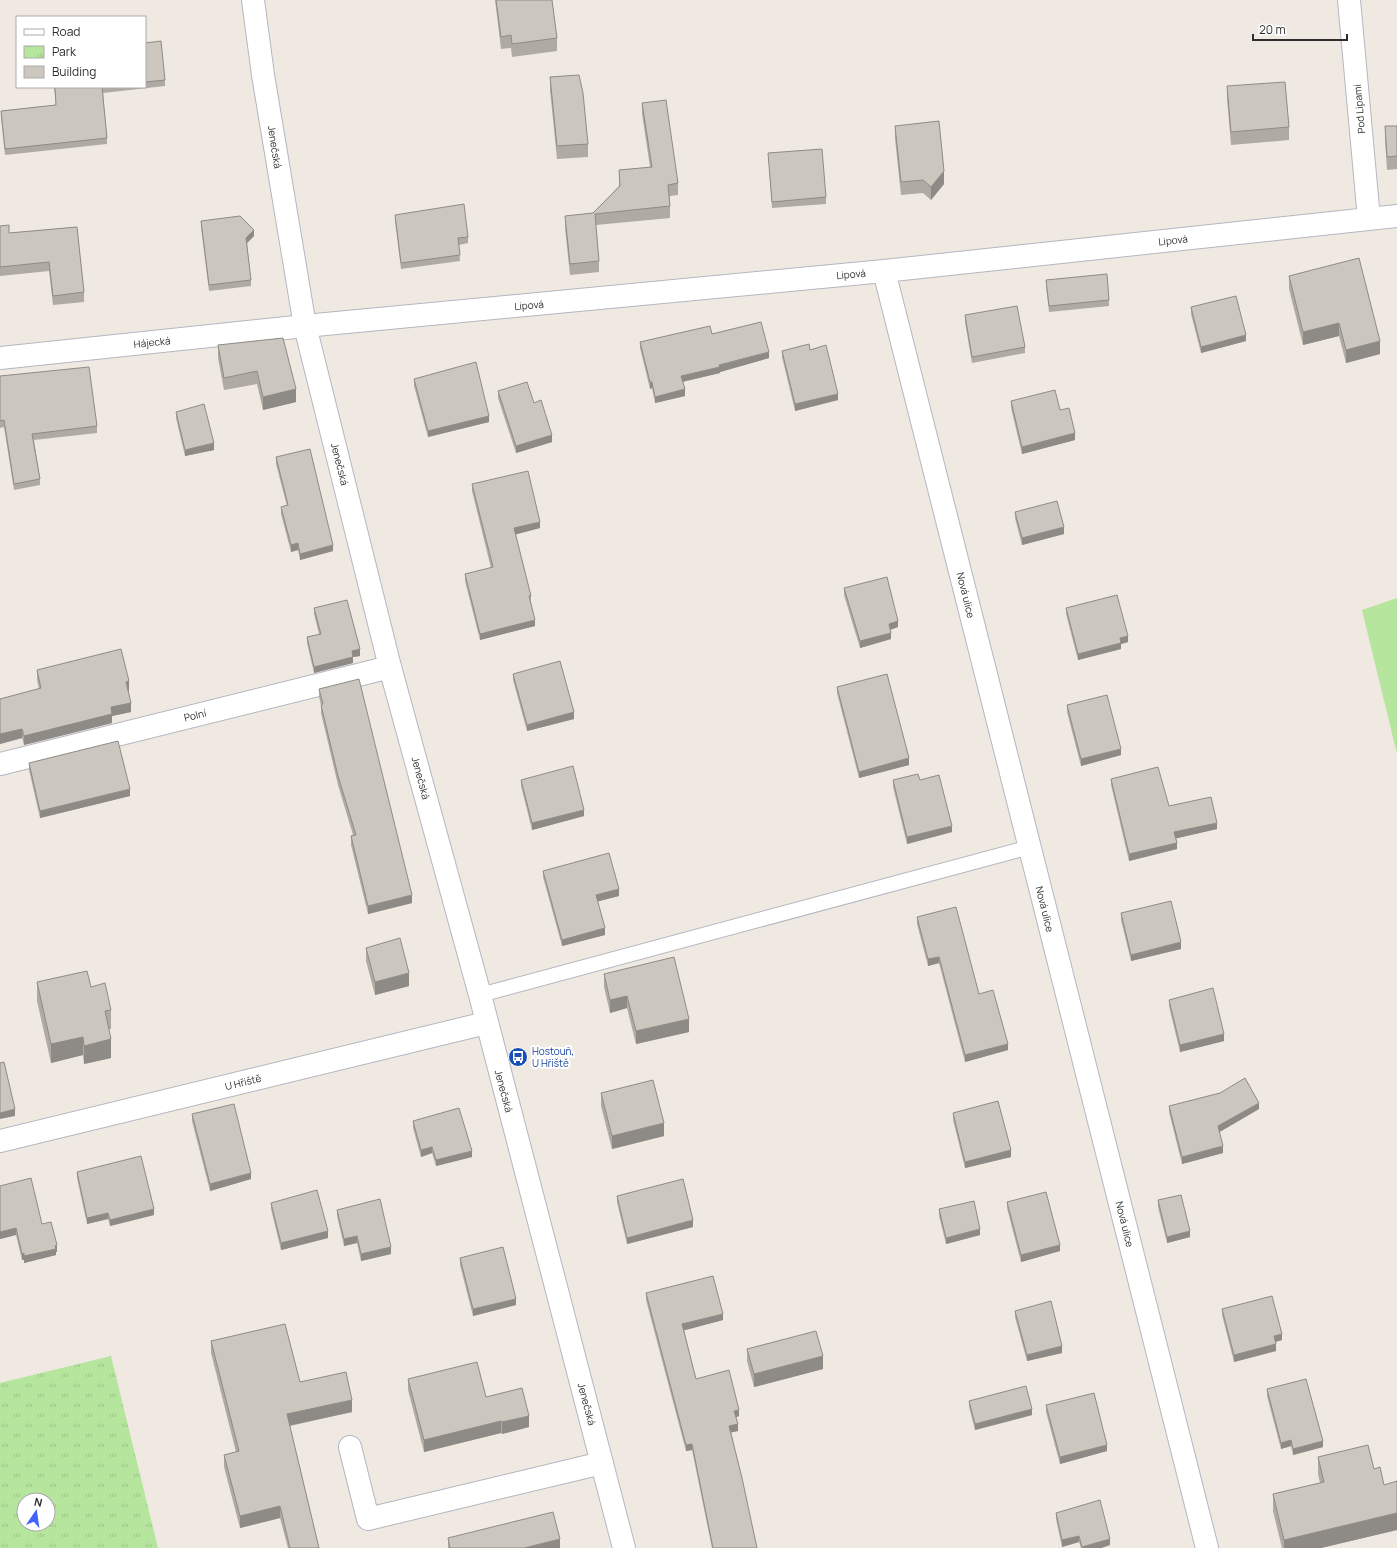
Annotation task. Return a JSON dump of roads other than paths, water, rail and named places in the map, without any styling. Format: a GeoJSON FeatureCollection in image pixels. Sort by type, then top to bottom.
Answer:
{"type":"FeatureCollection","features":[{"type":"Feature","properties":{"kind":"street","name":"Jenečská"},"geometry":{"type":"LineString","coordinates":[[254,0],[263,75],[305,326],[390,666],[480,995],[486,1023],[624,1548]]}},
{"type":"Feature","properties":{"kind":"street","name":"Pod Lipami"},"geometry":{"type":"LineString","coordinates":[[1349,0],[1368,219]]}},
{"type":"Feature","properties":{"kind":"street","name":"Lipová"},"geometry":{"type":"LineString","coordinates":[[305,326],[884,271],[1397,216]]}},
{"type":"Feature","properties":{"kind":"street","name":"Nová ulice"},"geometry":{"type":"LineString","coordinates":[[884,271],[1207,1548]]}},
{"type":"Feature","properties":{"kind":"street","name":"Hájecká"},"geometry":{"type":"LineString","coordinates":[[0,358],[305,326]]}},
{"type":"Feature","properties":{"kind":"street","name":"Polní"},"geometry":{"type":"LineString","coordinates":[[0,764],[390,666]]}},
{"type":"Feature","properties":{"kind":"street","name":"U Hřiště"},"geometry":{"type":"LineString","coordinates":[[0,1141],[486,1023]]}},
{"type":"Feature","properties":{"kind":"street"},"geometry":{"type":"LineString","coordinates":[[350,1447],[368,1519],[602,1463]]}},
{"type":"Feature","properties":{"kind":"lane"},"geometry":{"type":"LineString","coordinates":[[480,995],[1030,848]]}},
{"type":"Feature","properties":{"kind":"place","name":"Hostouň, U Hřiště"},"geometry":{"type":"Point","coordinates":[518,1057]}}]}
